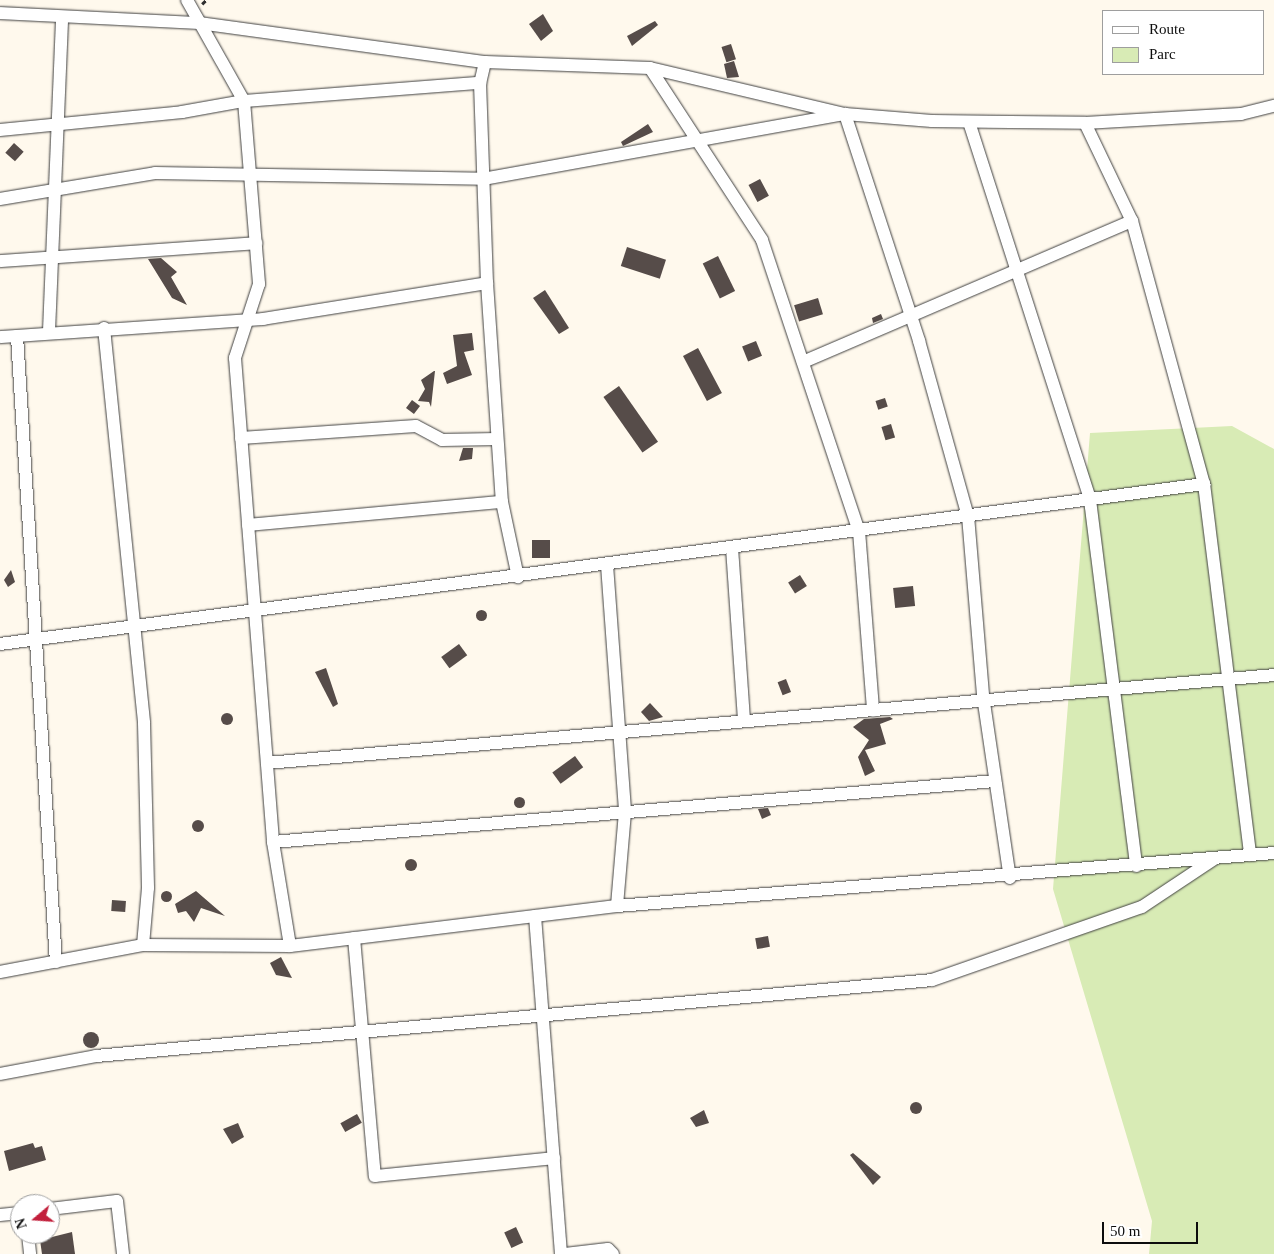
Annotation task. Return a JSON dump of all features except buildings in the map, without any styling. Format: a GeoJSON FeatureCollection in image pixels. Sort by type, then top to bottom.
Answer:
{"type":"FeatureCollection","features":[{"type":"Feature","properties":{"kind":"street"},"geometry":{"type":"LineString","coordinates":[[187,0],[244,101],[259,284],[235,358],[248,525],[257,608],[273,842],[290,946]]}},
{"type":"Feature","properties":{"kind":"street"},"geometry":{"type":"LineString","coordinates":[[0,13],[62,18],[200,23],[485,62],[650,68],[845,114],[969,122],[1085,122],[1242,114],[1274,106]]}},
{"type":"Feature","properties":{"kind":"street"},"geometry":{"type":"LineString","coordinates":[[49,331],[62,18]]}},
{"type":"Feature","properties":{"kind":"street"},"geometry":{"type":"LineString","coordinates":[[485,62],[480,84],[486,283],[502,502],[518,578]]}},
{"type":"Feature","properties":{"kind":"street"},"geometry":{"type":"LineString","coordinates":[[650,68],[762,240],[859,531],[873,710]]}},
{"type":"Feature","properties":{"kind":"street"},"geometry":{"type":"LineString","coordinates":[[0,130],[182,112],[244,101],[480,84]]}},
{"type":"Feature","properties":{"kind":"street"},"geometry":{"type":"LineString","coordinates":[[0,199],[56,188],[156,173],[483,179],[699,143],[845,114]]}},
{"type":"Feature","properties":{"kind":"street"},"geometry":{"type":"LineString","coordinates":[[845,114],[911,315],[968,516],[984,701],[1010,878]]}},
{"type":"Feature","properties":{"kind":"street"},"geometry":{"type":"LineString","coordinates":[[969,122],[1090,500],[1136,866]]}},
{"type":"Feature","properties":{"kind":"street"},"geometry":{"type":"LineString","coordinates":[[1085,122],[1132,221],[1204,484],[1250,855]]}},
{"type":"Feature","properties":{"kind":"street"},"geometry":{"type":"LineString","coordinates":[[802,362],[1132,221]]}},
{"type":"Feature","properties":{"kind":"street"},"geometry":{"type":"LineString","coordinates":[[0,261],[53,255],[256,243]]}},
{"type":"Feature","properties":{"kind":"street"},"geometry":{"type":"LineString","coordinates":[[0,337],[49,331],[246,320],[486,283]]}},
{"type":"Feature","properties":{"kind":"street"},"geometry":{"type":"LineString","coordinates":[[104,328],[132,628],[144,724],[148,888],[143,946]]}},
{"type":"Feature","properties":{"kind":"street"},"geometry":{"type":"LineString","coordinates":[[17,336],[56,962]]}},
{"type":"Feature","properties":{"kind":"street"},"geometry":{"type":"LineString","coordinates":[[241,438],[416,426],[442,440],[497,438]]}},
{"type":"Feature","properties":{"kind":"street"},"geometry":{"type":"LineString","coordinates":[[0,644],[132,628],[257,608],[518,578],[1204,484]]}},
{"type":"Feature","properties":{"kind":"street"},"geometry":{"type":"LineString","coordinates":[[248,525],[502,502]]}},
{"type":"Feature","properties":{"kind":"street"},"geometry":{"type":"LineString","coordinates":[[732,548],[744,721]]}},
{"type":"Feature","properties":{"kind":"street"},"geometry":{"type":"LineString","coordinates":[[608,565],[625,812],[617,906]]}},
{"type":"Feature","properties":{"kind":"street"},"geometry":{"type":"LineString","coordinates":[[267,762],[1228,681],[1274,675]]}},
{"type":"Feature","properties":{"kind":"street"},"geometry":{"type":"LineString","coordinates":[[273,842],[995,781]]}},
{"type":"Feature","properties":{"kind":"street"},"geometry":{"type":"LineString","coordinates":[[0,972],[143,946],[290,946],[617,906],[1010,878],[1274,853]]}},
{"type":"Feature","properties":{"kind":"street"},"geometry":{"type":"LineString","coordinates":[[0,1074],[96,1056],[932,980],[1142,907],[1216,857]]}},
{"type":"Feature","properties":{"kind":"street"},"geometry":{"type":"LineString","coordinates":[[536,916],[563,1254],[606,1252]]}},
{"type":"Feature","properties":{"kind":"street"},"geometry":{"type":"LineString","coordinates":[[354,938],[375,1176],[554,1158]]}},
{"type":"Feature","properties":{"kind":"street"},"geometry":{"type":"LineString","coordinates":[[60,1208],[117,1201],[124,1254]]}},
{"type":"Feature","properties":{"kind":"green space"},"geometry":{"type":"Polygon","coordinates":[[[1232,426],[1274,449],[1274,1254],[1149,1254],[1152,1221],[1053,889],[1090,433],[1232,426]]]}}]}
